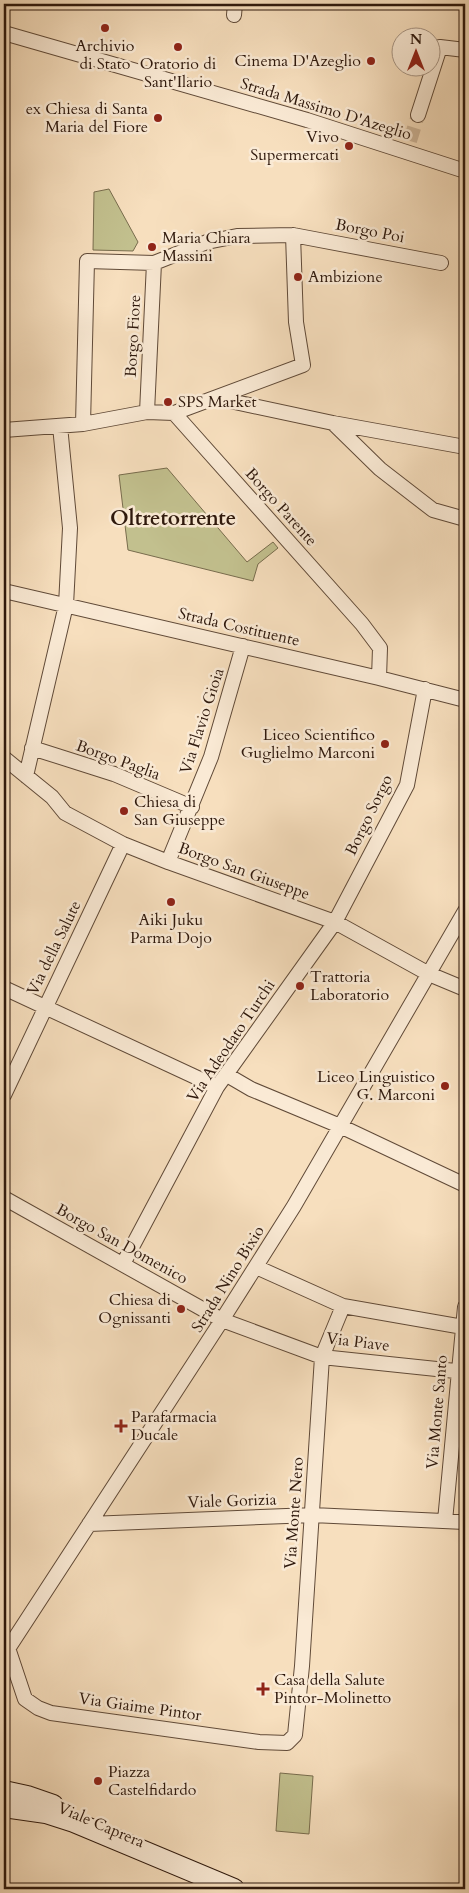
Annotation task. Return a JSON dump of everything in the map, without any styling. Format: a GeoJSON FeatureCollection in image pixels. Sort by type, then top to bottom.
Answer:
{"type":"FeatureCollection","features":[{"type":"Feature","properties":{"kind":"main road","name":"Viale Caprera"},"geometry":{"type":"LineString","coordinates":[[4,1791],[52,1804],[152,1847],[194,1872]]}},
{"type":"Feature","properties":{"kind":"main road","name":"Viale Caprera"},"geometry":{"type":"LineString","coordinates":[[4,1807],[46,1814],[74,1822],[234,1889]]}},
{"type":"Feature","properties":{"kind":"street","name":"Strada Massimo D'Azeglio"},"geometry":{"type":"LineString","coordinates":[[4,33],[408,147],[465,171]]}},
{"type":"Feature","properties":{"kind":"street"},"geometry":{"type":"LineString","coordinates":[[418,115],[440,47],[465,50]]}},
{"type":"Feature","properties":{"kind":"street"},"geometry":{"type":"LineString","coordinates":[[4,430],[83,424],[146,412],[174,413],[303,364],[296,322],[293,235]]}},
{"type":"Feature","properties":{"kind":"street","name":"Borgo Poi"},"geometry":{"type":"LineString","coordinates":[[154,263],[207,242],[237,236],[293,235],[441,263]]}},
{"type":"Feature","properties":{"kind":"street"},"geometry":{"type":"LineString","coordinates":[[83,424],[87,261],[154,263]]}},
{"type":"Feature","properties":{"kind":"street","name":"Borgo Fiore"},"geometry":{"type":"LineString","coordinates":[[146,412],[154,263]]}},
{"type":"Feature","properties":{"kind":"street"},"geometry":{"type":"LineString","coordinates":[[215,398],[333,423],[465,447]]}},
{"type":"Feature","properties":{"kind":"street","name":"Borgo Parente"},"geometry":{"type":"LineString","coordinates":[[174,413],[362,624],[380,648],[379,678]]}},
{"type":"Feature","properties":{"kind":"street"},"geometry":{"type":"LineString","coordinates":[[333,423],[380,469],[433,510],[465,519]]}},
{"type":"Feature","properties":{"kind":"street"},"geometry":{"type":"LineString","coordinates":[[26,776],[66,605],[70,528],[60,426]]}},
{"type":"Feature","properties":{"kind":"street","name":"Strada Costituente"},"geometry":{"type":"LineString","coordinates":[[4,591],[379,678],[465,700]]}},
{"type":"Feature","properties":{"kind":"street","name":"Via Flavio Gioia"},"geometry":{"type":"LineString","coordinates":[[168,862],[192,807],[211,756],[243,646]]}},
{"type":"Feature","properties":{"kind":"street","name":"Borgo Sorgo"},"geometry":{"type":"LineString","coordinates":[[335,922],[406,784],[425,689]]}},
{"type":"Feature","properties":{"kind":"street","name":"Borgo Paglia"},"geometry":{"type":"LineString","coordinates":[[32,748],[114,774],[192,807]]}},
{"type":"Feature","properties":{"kind":"street","name":"Borgo San Giuseppe"},"geometry":{"type":"LineString","coordinates":[[4,758],[52,797],[66,813],[123,844],[335,922],[429,974],[465,988]]}},
{"type":"Feature","properties":{"kind":"street","name":"Via della Salute"},"geometry":{"type":"LineString","coordinates":[[4,1095],[123,844]]}},
{"type":"Feature","properties":{"kind":"street","name":"Strada Nino Bixio"},"geometry":{"type":"LineString","coordinates":[[5,1649],[18,1634],[256,1267],[294,1206],[465,911]]}},
{"type":"Feature","properties":{"kind":"street","name":"Via Adeodato Turchi"},"geometry":{"type":"LineString","coordinates":[[123,1264],[217,1087],[335,922]]}},
{"type":"Feature","properties":{"kind":"street"},"geometry":{"type":"LineString","coordinates":[[4,988],[217,1087]]}},
{"type":"Feature","properties":{"kind":"street"},"geometry":{"type":"LineString","coordinates":[[226,1075],[251,1089],[340,1126],[465,1185]]}},
{"type":"Feature","properties":{"kind":"street","name":"Borgo San Domenico"},"geometry":{"type":"LineString","coordinates":[[4,1198],[222,1320]]}},
{"type":"Feature","properties":{"kind":"street"},"geometry":{"type":"LineString","coordinates":[[256,1267],[343,1306],[463,1327]]}},
{"type":"Feature","properties":{"kind":"street","name":"Via Monte Nero"},"geometry":{"type":"LineString","coordinates":[[296,1727],[322,1357],[343,1306]]}},
{"type":"Feature","properties":{"kind":"street","name":"Via Monte Santo"},"geometry":{"type":"LineString","coordinates":[[445,1521],[462,1372],[465,1308]]}},
{"type":"Feature","properties":{"kind":"street","name":"Via Piave"},"geometry":{"type":"LineString","coordinates":[[222,1320],[322,1357],[462,1372]]}},
{"type":"Feature","properties":{"kind":"street","name":"Viale Gorizia"},"geometry":{"type":"LineString","coordinates":[[89,1524],[312,1515],[465,1522]]}},
{"type":"Feature","properties":{"kind":"street","name":"Via Giaime Pintor"},"geometry":{"type":"LineString","coordinates":[[5,1649],[25,1699],[38,1708],[51,1713],[277,1744],[287,1743],[292,1740],[296,1727]]}},
{"type":"Feature","properties":{"kind":"shaded area"},"geometry":{"type":"Polygon","coordinates":[[[109,189],[138,242],[133,251],[93,250],[94,192],[109,189]]]}},
{"type":"Feature","properties":{"kind":"shaded area"},"geometry":{"type":"Polygon","coordinates":[[[167,468],[247,562],[273,542],[278,548],[258,564],[253,581],[128,550],[119,475],[167,468]]]}},
{"type":"Feature","properties":{"kind":"shaded area"},"geometry":{"type":"Polygon","coordinates":[[[280,1773],[313,1776],[309,1834],[276,1831],[280,1773]]]}},
{"type":"Feature","properties":{"kind":"tunnel"},"geometry":{"type":"LineString","coordinates":[[410,141],[418,115]]}},
{"type":"Feature","properties":{"kind":"place","name":"Archivio di Stato"},"geometry":{"type":"Point","coordinates":[105,28]}},
{"type":"Feature","properties":{"kind":"place","name":"Oratorio di Sant'Ilario"},"geometry":{"type":"Point","coordinates":[178,47]}},
{"type":"Feature","properties":{"kind":"place","name":"Cinema D'Azeglio"},"geometry":{"type":"Point","coordinates":[371,61]}},
{"type":"Feature","properties":{"kind":"place","name":"ex Chiesa di Santa Maria del Fiore"},"geometry":{"type":"Point","coordinates":[158,118]}},
{"type":"Feature","properties":{"kind":"place","name":"Vivo Supermercati"},"geometry":{"type":"Point","coordinates":[349,146]}},
{"type":"Feature","properties":{"kind":"place","name":"Maria Chiara Massini"},"geometry":{"type":"Point","coordinates":[152,247]}},
{"type":"Feature","properties":{"kind":"place","name":"Ambizione"},"geometry":{"type":"Point","coordinates":[298,277]}},
{"type":"Feature","properties":{"kind":"place","name":"SPS Market"},"geometry":{"type":"Point","coordinates":[168,402]}},
{"type":"Feature","properties":{"kind":"place","name":"Liceo Scientifico Guglielmo Marconi"},"geometry":{"type":"Point","coordinates":[385,744]}},
{"type":"Feature","properties":{"kind":"place","name":"Chiesa di San Giuseppe"},"geometry":{"type":"Point","coordinates":[124,811]}},
{"type":"Feature","properties":{"kind":"place","name":"Aiki Juku Parma Dojo"},"geometry":{"type":"Point","coordinates":[171,902]}},
{"type":"Feature","properties":{"kind":"place","name":"Trattoria Laboratorio"},"geometry":{"type":"Point","coordinates":[300,986]}},
{"type":"Feature","properties":{"kind":"place","name":"Liceo Linguistico G. Marconi"},"geometry":{"type":"Point","coordinates":[445,1086]}},
{"type":"Feature","properties":{"kind":"place","name":"Chiesa di Ognissanti"},"geometry":{"type":"Point","coordinates":[181,1309]}},
{"type":"Feature","properties":{"kind":"place","name":"Parafarmacia Ducale"},"geometry":{"type":"Point","coordinates":[121,1426]}},
{"type":"Feature","properties":{"kind":"place","name":"Casa della Salute Pintor-Molinetto"},"geometry":{"type":"Point","coordinates":[263,1689]}},
{"type":"Feature","properties":{"kind":"place","name":"Piazza Castelfidardo"},"geometry":{"type":"Point","coordinates":[98,1781]}},
{"type":"Feature","properties":{"kind":"district","name":"Oltretorrente"},"geometry":{"type":"Point","coordinates":[173,518]}}]}
